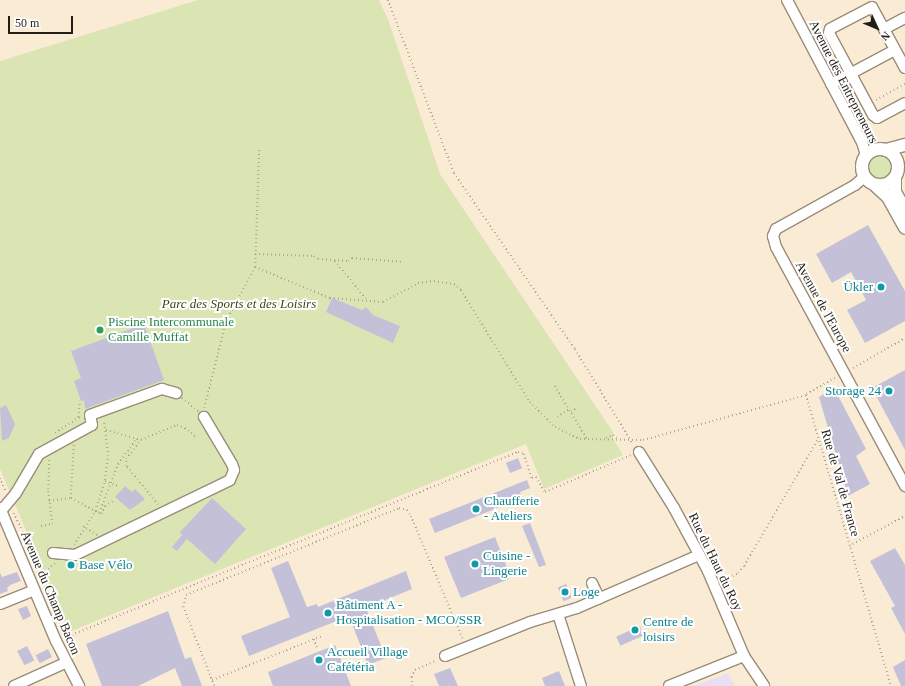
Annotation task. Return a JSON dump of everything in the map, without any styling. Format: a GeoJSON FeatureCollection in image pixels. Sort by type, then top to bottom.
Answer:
{"type":"FeatureCollection","features":[{"type":"Feature","properties":{"kind":"main road"},"geometry":{"type":"LineString","coordinates":[[905,144],[886,150],[875,149],[866,155],[861,166],[864,177],[888,197],[905,228]]}},
{"type":"Feature","properties":{"kind":"main road"},"geometry":{"type":"LineString","coordinates":[[886,150],[896,158],[899,170],[895,192],[905,210]]}},
{"type":"Feature","properties":{"kind":"main road"},"geometry":{"type":"LineString","coordinates":[[876,186],[887,185],[899,170]]}},
{"type":"Feature","properties":{"kind":"street","name":"Avenue des Entrepreneurs"},"geometry":{"type":"LineString","coordinates":[[787,0],[862,142],[866,155]]}},
{"type":"Feature","properties":{"kind":"street"},"geometry":{"type":"LineString","coordinates":[[905,68],[872,7],[830,29],[829,33],[867,105],[878,118],[905,103]]}},
{"type":"Feature","properties":{"kind":"street"},"geometry":{"type":"LineString","coordinates":[[884,29],[905,18]]}},
{"type":"Feature","properties":{"kind":"street"},"geometry":{"type":"LineString","coordinates":[[831,84],[895,50]]}},
{"type":"Feature","properties":{"kind":"street","name":"Avenue de l'Europe"},"geometry":{"type":"LineString","coordinates":[[864,177],[855,185],[776,229],[773,236],[776,247],[844,372],[901,471],[905,486]]}},
{"type":"Feature","properties":{"kind":"street"},"geometry":{"type":"LineString","coordinates":[[1,510],[16,493],[39,454],[74,428],[92,425],[90,415],[162,390],[176,393]]}},
{"type":"Feature","properties":{"kind":"street"},"geometry":{"type":"LineString","coordinates":[[53,553],[75,555],[230,480],[234,470],[232,464],[204,417]]}},
{"type":"Feature","properties":{"kind":"street","name":"Rue du Haut du Roy"},"geometry":{"type":"LineString","coordinates":[[639,452],[674,508],[699,555],[744,656],[764,686]]}},
{"type":"Feature","properties":{"kind":"street","name":"Avenue du Champ Bacon"},"geometry":{"type":"LineString","coordinates":[[1,510],[65,663],[79,686]]}},
{"type":"Feature","properties":{"kind":"street"},"geometry":{"type":"LineString","coordinates":[[445,656],[530,622],[558,614],[599,598],[699,555]]}},
{"type":"Feature","properties":{"kind":"street"},"geometry":{"type":"LineString","coordinates":[[592,583],[599,598]]}},
{"type":"Feature","properties":{"kind":"street"},"geometry":{"type":"LineString","coordinates":[[0,604],[32,586]]}},
{"type":"Feature","properties":{"kind":"street"},"geometry":{"type":"LineString","coordinates":[[558,614],[581,686]]}},
{"type":"Feature","properties":{"kind":"street"},"geometry":{"type":"LineString","coordinates":[[671,686],[744,656]]}},
{"type":"Feature","properties":{"kind":"street"},"geometry":{"type":"LineString","coordinates":[[14,686],[65,663]]}},
{"type":"Feature","properties":{"kind":"path"},"geometry":{"type":"LineString","coordinates":[[61,639],[518,452],[524,454],[532,478],[536,477],[545,492],[639,452],[575,349],[454,172],[388,0]]}},
{"type":"Feature","properties":{"kind":"path"},"geometry":{"type":"LineString","coordinates":[[867,105],[905,84]]}},
{"type":"Feature","properties":{"kind":"path"},"geometry":{"type":"LineString","coordinates":[[204,417],[204,406],[226,321],[254,267],[259,148]]}},
{"type":"Feature","properties":{"kind":"path"},"geometry":{"type":"LineString","coordinates":[[255,254],[314,256],[318,259],[348,261],[352,258],[404,262]]}},
{"type":"Feature","properties":{"kind":"path"},"geometry":{"type":"LineString","coordinates":[[335,260],[367,300]]}},
{"type":"Feature","properties":{"kind":"path"},"geometry":{"type":"LineString","coordinates":[[254,267],[330,298],[383,302],[418,283],[434,281],[454,284],[461,290],[530,402],[542,416],[565,434],[587,439],[642,440],[806,395],[905,338]]}},
{"type":"Feature","properties":{"kind":"path"},"geometry":{"type":"LineString","coordinates":[[555,386],[587,439]]}},
{"type":"Feature","properties":{"kind":"path"},"geometry":{"type":"LineString","coordinates":[[176,393],[204,417]]}},
{"type":"Feature","properties":{"kind":"path","name":"Rue de Val de France"},"geometry":{"type":"LineString","coordinates":[[806,395],[891,686]]}},
{"type":"Feature","properties":{"kind":"path"},"geometry":{"type":"LineString","coordinates":[[78,418],[80,401]]}},
{"type":"Feature","properties":{"kind":"path"},"geometry":{"type":"LineString","coordinates":[[571,412],[576,408]]}},
{"type":"Feature","properties":{"kind":"path"},"geometry":{"type":"LineString","coordinates":[[556,416],[569,409]]}},
{"type":"Feature","properties":{"kind":"path"},"geometry":{"type":"LineString","coordinates":[[32,586],[64,555],[86,528],[95,511],[105,481],[108,456],[106,430],[101,411]]}},
{"type":"Feature","properties":{"kind":"path"},"geometry":{"type":"LineString","coordinates":[[154,498],[126,466],[126,459],[141,440],[177,426],[185,428],[196,437]]}},
{"type":"Feature","properties":{"kind":"path"},"geometry":{"type":"LineString","coordinates":[[70,498],[70,471],[74,428]]}},
{"type":"Feature","properties":{"kind":"path"},"geometry":{"type":"LineString","coordinates":[[106,430],[141,440]]}},
{"type":"Feature","properties":{"kind":"path"},"geometry":{"type":"LineString","coordinates":[[99,513],[112,483],[118,464],[136,438]]}},
{"type":"Feature","properties":{"kind":"path"},"geometry":{"type":"LineString","coordinates":[[713,587],[738,573],[744,566],[818,439]]}},
{"type":"Feature","properties":{"kind":"path"},"geometry":{"type":"LineString","coordinates":[[41,526],[52,524],[49,500],[50,455],[46,450]]}},
{"type":"Feature","properties":{"kind":"path"},"geometry":{"type":"LineString","coordinates":[[0,478],[6,492]]}},
{"type":"Feature","properties":{"kind":"path"},"geometry":{"type":"LineString","coordinates":[[105,481],[118,486]]}},
{"type":"Feature","properties":{"kind":"path"},"geometry":{"type":"LineString","coordinates":[[49,500],[70,498],[99,513]]}},
{"type":"Feature","properties":{"kind":"path"},"geometry":{"type":"LineString","coordinates":[[99,513],[101,514],[105,506],[113,501]]}},
{"type":"Feature","properties":{"kind":"path"},"geometry":{"type":"LineString","coordinates":[[214,686],[183,608],[186,595],[399,508],[407,510],[411,516],[467,647]]}},
{"type":"Feature","properties":{"kind":"path"},"geometry":{"type":"LineString","coordinates":[[14,513],[33,554]]}},
{"type":"Feature","properties":{"kind":"path"},"geometry":{"type":"LineString","coordinates":[[849,546],[905,516]]}},
{"type":"Feature","properties":{"kind":"path"},"geometry":{"type":"LineString","coordinates":[[83,526],[99,536]]}},
{"type":"Feature","properties":{"kind":"path"},"geometry":{"type":"LineString","coordinates":[[212,681],[322,636]]}},
{"type":"Feature","properties":{"kind":"path"},"geometry":{"type":"LineString","coordinates":[[314,639],[317,648]]}},
{"type":"Feature","properties":{"kind":"path"},"geometry":{"type":"LineString","coordinates":[[412,686],[411,676],[415,670],[445,656]]}},
{"type":"Feature","properties":{"kind":"shaded area"},"geometry":{"type":"Polygon","coordinates":[[[728,673],[735,686],[693,686],[728,673]]]}},
{"type":"Feature","properties":{"kind":"green space","name":"Parc des Sports et des Loisirs"},"geometry":{"type":"Polygon","coordinates":[[[198,0],[379,0],[388,19],[440,174],[613,432],[613,439],[623,455],[544,489],[526,444],[69,632],[0,469],[0,61],[198,0]]]}},
{"type":"Feature","properties":{"kind":"green space"},"geometry":{"type":"Polygon","coordinates":[[[880,154],[889,158],[893,167],[889,176],[880,180],[871,176],[867,167],[871,158],[880,154]]]}},
{"type":"Feature","properties":{"kind":"building","name":"Ükler"},"geometry":{"type":"Polygon","coordinates":[[[868,225],[905,291],[905,321],[865,343],[847,310],[866,300],[851,272],[832,283],[816,254],[868,225]]]}},
{"type":"Feature","properties":{"kind":"building"},"geometry":{"type":"Polygon","coordinates":[[[332,298],[362,310],[366,307],[373,315],[400,326],[393,343],[326,312],[332,298]]]}},
{"type":"Feature","properties":{"kind":"building"},"geometry":{"type":"Polygon","coordinates":[[[144,324],[164,380],[85,409],[84,400],[81,401],[74,381],[81,378],[71,351],[144,324]]]}},
{"type":"Feature","properties":{"kind":"building"},"geometry":{"type":"Polygon","coordinates":[[[905,370],[905,450],[872,388],[905,370]]]}},
{"type":"Feature","properties":{"kind":"building"},"geometry":{"type":"Polygon","coordinates":[[[834,388],[866,449],[856,456],[870,484],[848,496],[819,397],[834,388]]]}},
{"type":"Feature","properties":{"kind":"building"},"geometry":{"type":"Polygon","coordinates":[[[6,405],[15,424],[9,438],[2,441],[0,408],[6,405]]]}},
{"type":"Feature","properties":{"kind":"building"},"geometry":{"type":"Polygon","coordinates":[[[518,458],[522,468],[510,473],[506,463],[518,458]]]}},
{"type":"Feature","properties":{"kind":"building","name":"Chaufferie - Ateliers"},"geometry":{"type":"Polygon","coordinates":[[[527,480],[530,488],[520,492],[522,498],[435,533],[429,519],[527,480]]]}},
{"type":"Feature","properties":{"kind":"building"},"geometry":{"type":"Polygon","coordinates":[[[125,486],[132,492],[135,489],[145,499],[130,510],[115,497],[125,486]]]}},
{"type":"Feature","properties":{"kind":"building"},"geometry":{"type":"Polygon","coordinates":[[[212,498],[246,529],[215,564],[187,539],[177,551],[172,547],[182,535],[180,532],[212,498]]]}},
{"type":"Feature","properties":{"kind":"building"},"geometry":{"type":"Polygon","coordinates":[[[530,523],[546,565],[539,567],[522,526],[530,523]]]}},
{"type":"Feature","properties":{"kind":"building","name":"Cuisine - Lingerie"},"geometry":{"type":"Polygon","coordinates":[[[495,537],[508,570],[506,572],[509,579],[461,598],[444,557],[495,537]]]}},
{"type":"Feature","properties":{"kind":"building"},"geometry":{"type":"Polygon","coordinates":[[[895,548],[905,565],[905,634],[891,608],[895,606],[870,561],[895,548]]]}},
{"type":"Feature","properties":{"kind":"building","name":"Bâtiment A - Hospitalisation - MCO/SSR"},"geometry":{"type":"Polygon","coordinates":[[[288,561],[307,607],[317,604],[318,607],[406,571],[412,589],[366,608],[386,658],[368,665],[349,616],[249,656],[241,636],[290,617],[271,568],[288,561]]]}},
{"type":"Feature","properties":{"kind":"building"},"geometry":{"type":"Polygon","coordinates":[[[17,572],[21,581],[10,585],[7,588],[8,591],[0,594],[0,573],[2,577],[17,572]]]}},
{"type":"Feature","properties":{"kind":"building","name":"Loge"},"geometry":{"type":"Polygon","coordinates":[[[566,584],[572,598],[564,601],[558,588],[566,584]]]}},
{"type":"Feature","properties":{"kind":"building"},"geometry":{"type":"Polygon","coordinates":[[[27,606],[31,616],[23,620],[18,609],[27,606]]]}},
{"type":"Feature","properties":{"kind":"building"},"geometry":{"type":"Polygon","coordinates":[[[168,611],[185,659],[191,657],[202,686],[182,686],[175,668],[138,686],[102,686],[86,644],[168,611]]]}},
{"type":"Feature","properties":{"kind":"building","name":"Centre de loisirs"},"geometry":{"type":"Polygon","coordinates":[[[640,626],[644,635],[620,646],[616,637],[640,626]]]}},
{"type":"Feature","properties":{"kind":"building","name":"Accueil Village Cafétéria"},"geometry":{"type":"Polygon","coordinates":[[[335,645],[351,686],[273,686],[268,672],[335,645]]]}},
{"type":"Feature","properties":{"kind":"building"},"geometry":{"type":"Polygon","coordinates":[[[27,646],[34,660],[24,665],[17,651],[27,646]]]}},
{"type":"Feature","properties":{"kind":"building"},"geometry":{"type":"Polygon","coordinates":[[[48,649],[52,657],[40,663],[36,655],[48,649]]]}},
{"type":"Feature","properties":{"kind":"building"},"geometry":{"type":"Polygon","coordinates":[[[905,660],[905,686],[901,686],[893,667],[905,660]]]}},
{"type":"Feature","properties":{"kind":"building"},"geometry":{"type":"Polygon","coordinates":[[[450,668],[458,686],[439,686],[434,674],[450,668]]]}},
{"type":"Feature","properties":{"kind":"building"},"geometry":{"type":"Polygon","coordinates":[[[559,671],[565,686],[545,686],[542,678],[559,671]]]}},
{"type":"Feature","properties":{"kind":"place","name":"Ükler"},"geometry":{"type":"Point","coordinates":[881,287]}},
{"type":"Feature","properties":{"kind":"place","name":"Piscine Intercommunale Camille Muffat"},"geometry":{"type":"Point","coordinates":[100,330]}},
{"type":"Feature","properties":{"kind":"place","name":"Storage 24"},"geometry":{"type":"Point","coordinates":[889,391]}},
{"type":"Feature","properties":{"kind":"place","name":"Chaufferie - Ateliers"},"geometry":{"type":"Point","coordinates":[476,509]}},
{"type":"Feature","properties":{"kind":"place","name":"Cuisine - Lingerie"},"geometry":{"type":"Point","coordinates":[475,564]}},
{"type":"Feature","properties":{"kind":"place","name":"Base Vélo"},"geometry":{"type":"Point","coordinates":[71,565]}},
{"type":"Feature","properties":{"kind":"place","name":"Loge"},"geometry":{"type":"Point","coordinates":[565,592]}},
{"type":"Feature","properties":{"kind":"place","name":"Bâtiment A - Hospitalisation - MCO/SSR"},"geometry":{"type":"Point","coordinates":[328,613]}},
{"type":"Feature","properties":{"kind":"place","name":"Centre de loisirs"},"geometry":{"type":"Point","coordinates":[635,630]}},
{"type":"Feature","properties":{"kind":"place","name":"Accueil Village Cafétéria"},"geometry":{"type":"Point","coordinates":[319,660]}}]}
